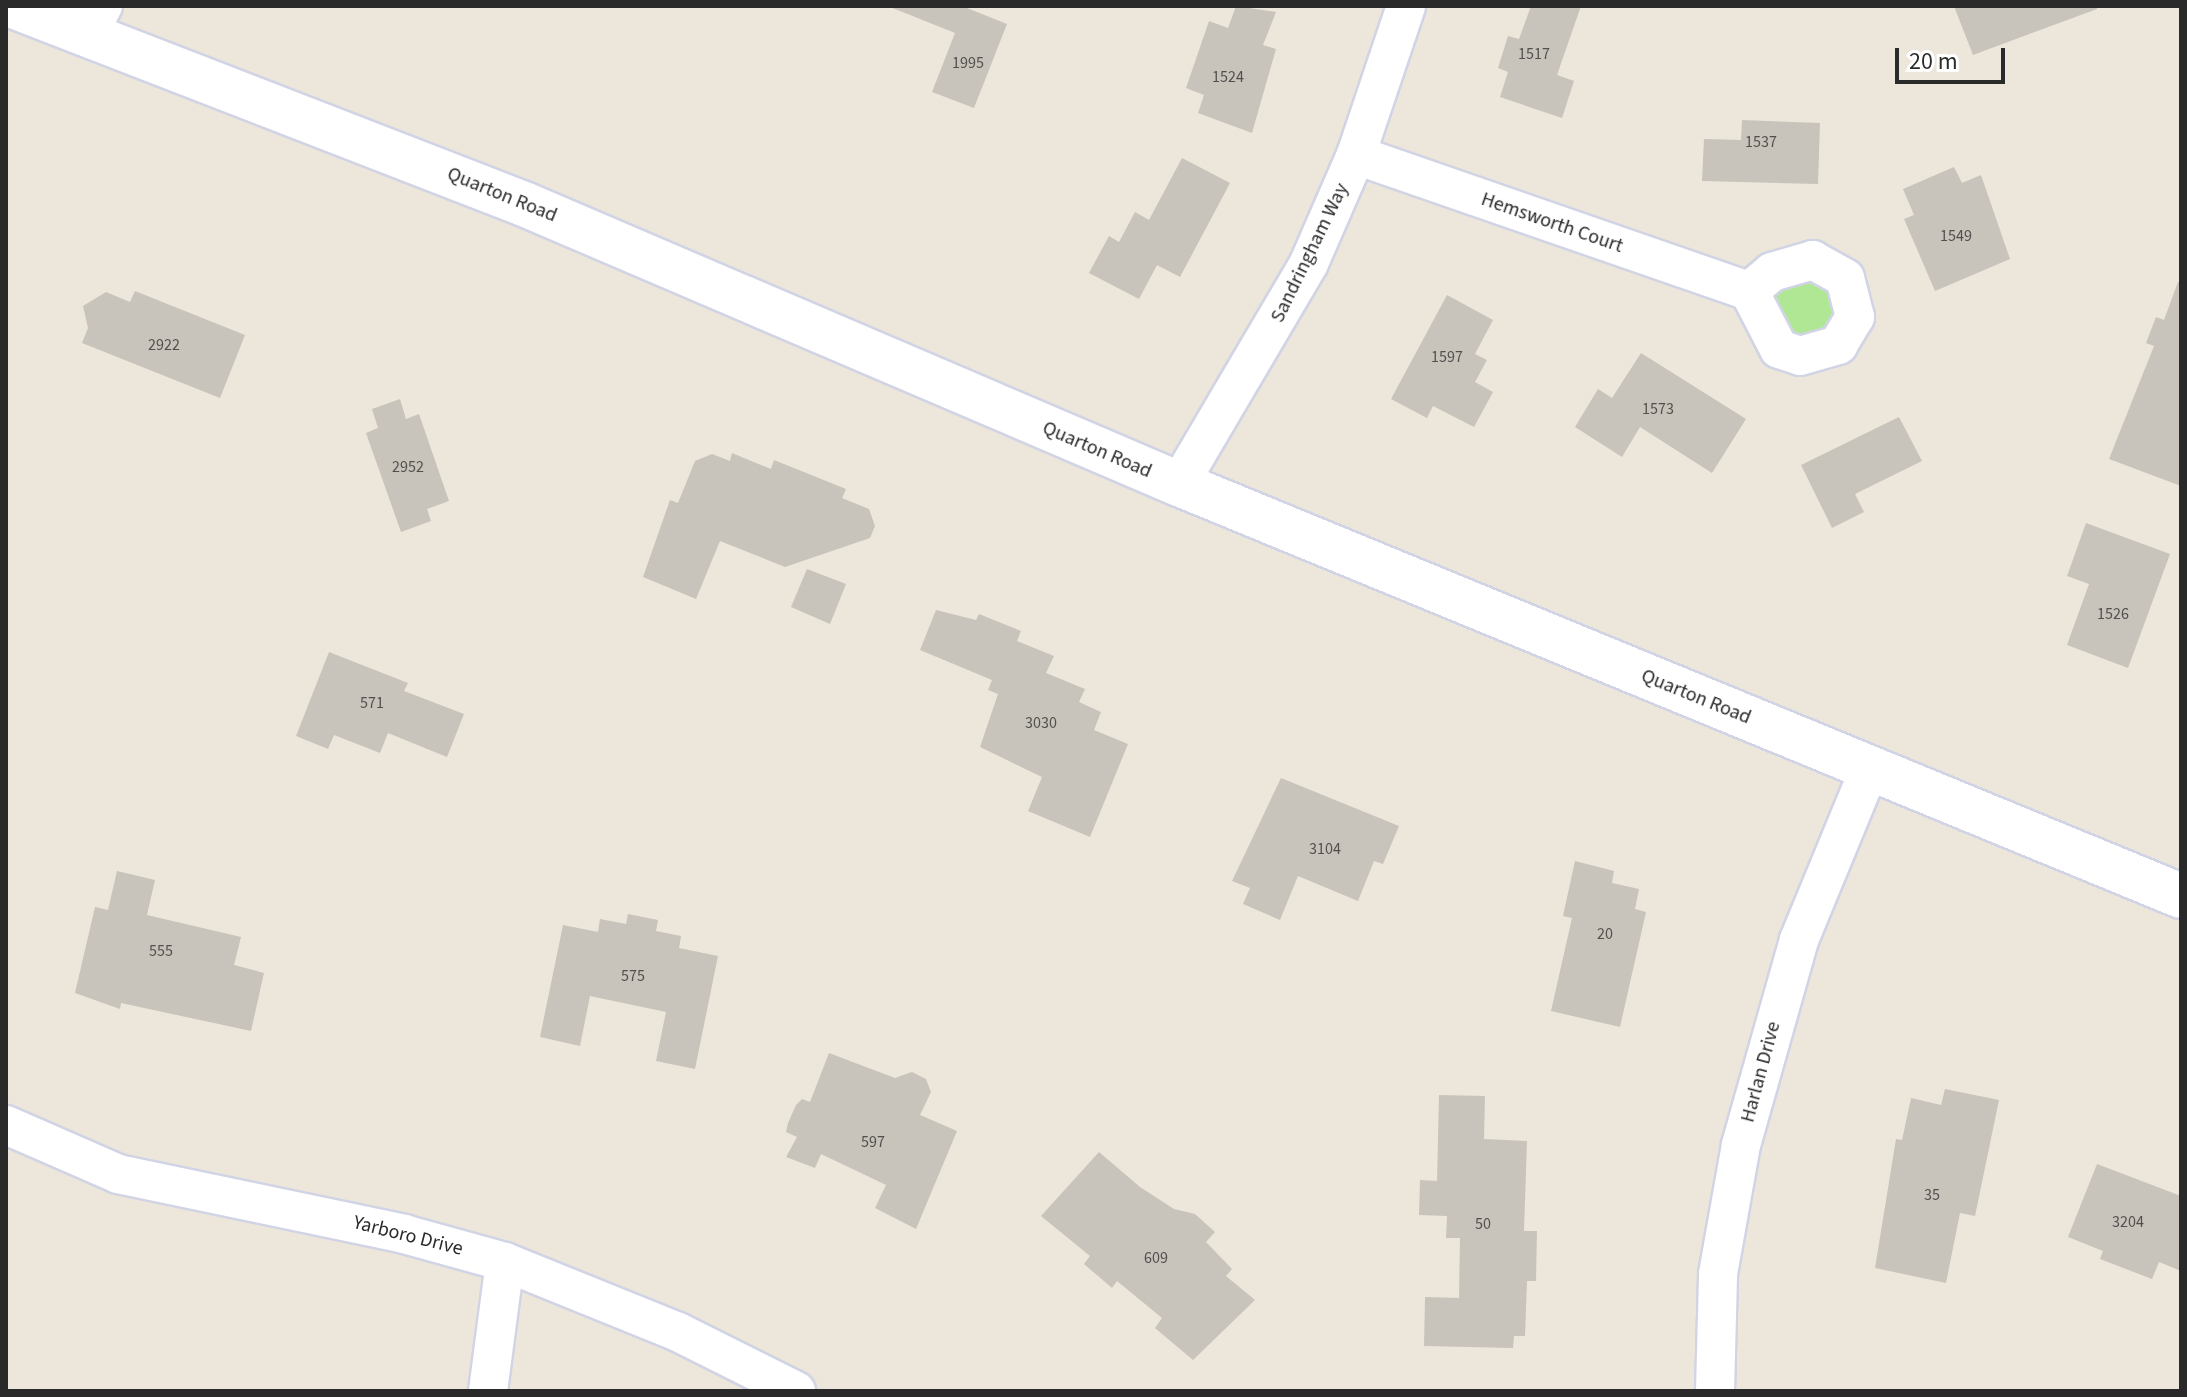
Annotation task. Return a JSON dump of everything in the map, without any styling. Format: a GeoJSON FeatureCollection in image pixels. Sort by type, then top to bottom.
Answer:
{"type":"FeatureCollection","features":[{"type":"Feature","properties":{"kind":"street","name":"Quarton Road"},"geometry":{"type":"LineString","coordinates":[[13,6],[95,21],[1179,484],[2181,896]]}},
{"type":"Feature","properties":{"kind":"street","name":"Sandringham Way"},"geometry":{"type":"LineString","coordinates":[[1179,484],[1282,314],[1356,155],[1406,6]]}},
{"type":"Feature","properties":{"kind":"street","name":"Hemsworth Court"},"geometry":{"type":"LineString","coordinates":[[1356,155],[1749,291]]}},
{"type":"Feature","properties":{"kind":"street","name":"Harlan Drive"},"geometry":{"type":"LineString","coordinates":[[1715,1391],[1718,1274],[1749,1115],[1799,940],[1870,768]]}},
{"type":"Feature","properties":{"kind":"street","name":"Yarboro Drive"},"geometry":{"type":"LineString","coordinates":[[6,1125],[118,1174],[404,1234],[505,1262],[664,1326],[796,1391]]}},
{"type":"Feature","properties":{"kind":"street"},"geometry":{"type":"LineString","coordinates":[[488,1391],[505,1262]]}},
{"type":"Feature","properties":{"kind":"green space"},"geometry":{"type":"Polygon","coordinates":[[[1808,278],[1830,287],[1838,307],[1832,327],[1800,338],[1788,332],[1771,300],[1774,292],[1808,278]]]}},
{"type":"Feature","properties":{"kind":"building"},"geometry":{"type":"Polygon","coordinates":[[[962,6],[1007,24],[974,108],[932,92],[955,33],[890,7],[962,6]]]}},
{"type":"Feature","properties":{"kind":"building"},"geometry":{"type":"Polygon","coordinates":[[[1236,6],[1276,12],[1263,45],[1276,49],[1252,133],[1198,113],[1204,95],[1186,88],[1209,21],[1228,28],[1236,6]]]}},
{"type":"Feature","properties":{"kind":"building"},"geometry":{"type":"Polygon","coordinates":[[[1531,6],[1581,6],[1557,75],[1574,81],[1562,118],[1500,97],[1508,72],[1498,68],[1508,36],[1519,39],[1531,6]]]}},
{"type":"Feature","properties":{"kind":"building"},"geometry":{"type":"Polygon","coordinates":[[[1954,6],[2097,6],[2097,9],[1973,55],[1954,6]]]}},
{"type":"Feature","properties":{"kind":"building"},"geometry":{"type":"Polygon","coordinates":[[[1742,120],[1820,123],[1818,184],[1702,181],[1704,139],[1741,140],[1742,120]]]}},
{"type":"Feature","properties":{"kind":"building"},"geometry":{"type":"Polygon","coordinates":[[[1182,158],[1230,183],[1180,277],[1157,265],[1139,299],[1089,273],[1109,236],[1119,242],[1135,212],[1149,220],[1182,158]]]}},
{"type":"Feature","properties":{"kind":"building"},"geometry":{"type":"Polygon","coordinates":[[[1954,167],[1962,183],[1981,175],[2010,259],[1935,291],[1904,219],[1914,215],[1903,189],[1954,167]]]}},
{"type":"Feature","properties":{"kind":"building"},"geometry":{"type":"Polygon","coordinates":[[[2178,282],[2181,283],[2181,486],[2109,459],[2154,346],[2146,343],[2156,317],[2164,320],[2178,282]]]}},
{"type":"Feature","properties":{"kind":"building"},"geometry":{"type":"Polygon","coordinates":[[[135,291],[245,335],[220,398],[82,343],[88,328],[83,306],[106,292],[130,302],[135,291]]]}},
{"type":"Feature","properties":{"kind":"building"},"geometry":{"type":"Polygon","coordinates":[[[1447,295],[1493,320],[1475,354],[1487,360],[1475,382],[1493,392],[1474,427],[1433,406],[1427,418],[1391,399],[1447,295]]]}},
{"type":"Feature","properties":{"kind":"building"},"geometry":{"type":"Polygon","coordinates":[[[1641,353],[1746,419],[1712,473],[1640,427],[1622,457],[1575,427],[1598,389],[1612,398],[1641,353]]]}},
{"type":"Feature","properties":{"kind":"building"},"geometry":{"type":"Polygon","coordinates":[[[400,399],[406,419],[419,414],[449,501],[427,509],[431,521],[401,532],[366,433],[378,428],[372,409],[400,399]]]}},
{"type":"Feature","properties":{"kind":"building"},"geometry":{"type":"Polygon","coordinates":[[[1899,417],[1922,461],[1855,494],[1864,512],[1832,528],[1801,465],[1899,417]]]}},
{"type":"Feature","properties":{"kind":"building"},"geometry":{"type":"Polygon","coordinates":[[[732,453],[771,469],[774,460],[846,489],[842,498],[869,509],[875,526],[870,538],[785,567],[720,541],[696,599],[643,577],[670,500],[678,503],[695,461],[712,454],[730,461],[732,453]]]}},
{"type":"Feature","properties":{"kind":"building"},"geometry":{"type":"Polygon","coordinates":[[[2086,523],[2170,554],[2128,668],[2067,645],[2089,584],[2067,576],[2086,523]]]}},
{"type":"Feature","properties":{"kind":"building"},"geometry":{"type":"Polygon","coordinates":[[[807,569],[846,584],[830,624],[791,607],[807,569]]]}},
{"type":"Feature","properties":{"kind":"building"},"geometry":{"type":"Polygon","coordinates":[[[936,610],[976,620],[979,614],[1021,631],[1017,641],[1054,656],[1046,673],[1085,689],[1079,702],[1101,712],[1094,730],[1128,744],[1090,837],[1028,811],[1042,777],[980,747],[998,694],[988,690],[992,680],[920,650],[936,610]]]}},
{"type":"Feature","properties":{"kind":"building"},"geometry":{"type":"Polygon","coordinates":[[[329,652],[408,683],[404,691],[464,714],[447,757],[388,733],[380,753],[334,735],[328,749],[296,736],[329,652]]]}},
{"type":"Feature","properties":{"kind":"building"},"geometry":{"type":"Polygon","coordinates":[[[1281,778],[1399,826],[1383,864],[1374,861],[1358,901],[1298,876],[1280,920],[1243,904],[1250,888],[1232,881],[1281,778]]]}},
{"type":"Feature","properties":{"kind":"building"},"geometry":{"type":"Polygon","coordinates":[[[1575,861],[1614,871],[1612,883],[1639,889],[1635,909],[1646,912],[1620,1027],[1551,1011],[1572,918],[1563,916],[1575,861]]]}},
{"type":"Feature","properties":{"kind":"building"},"geometry":{"type":"Polygon","coordinates":[[[117,871],[155,880],[147,915],[241,937],[234,965],[264,973],[251,1031],[121,1003],[120,1009],[75,993],[95,907],[108,910],[117,871]]]}},
{"type":"Feature","properties":{"kind":"building"},"geometry":{"type":"Polygon","coordinates":[[[628,914],[658,920],[656,931],[681,936],[679,948],[718,956],[695,1069],[656,1061],[666,1012],[590,996],[580,1046],[540,1037],[563,925],[598,932],[600,919],[626,924],[628,914]]]}},
{"type":"Feature","properties":{"kind":"building"},"geometry":{"type":"Polygon","coordinates":[[[829,1053],[895,1078],[912,1072],[926,1079],[931,1092],[920,1115],[957,1131],[916,1229],[875,1208],[886,1185],[821,1154],[815,1168],[786,1157],[797,1137],[786,1132],[788,1123],[802,1099],[810,1102],[829,1053]]]}},
{"type":"Feature","properties":{"kind":"building"},"geometry":{"type":"Polygon","coordinates":[[[1945,1089],[1999,1100],[1975,1216],[1960,1213],[1946,1283],[1875,1268],[1896,1139],[1902,1140],[1911,1098],[1941,1105],[1945,1089]]]}},
{"type":"Feature","properties":{"kind":"building"},"geometry":{"type":"Polygon","coordinates":[[[1439,1095],[1485,1096],[1484,1139],[1527,1141],[1524,1231],[1537,1231],[1536,1281],[1527,1281],[1525,1336],[1514,1336],[1513,1348],[1424,1346],[1425,1297],[1459,1298],[1460,1238],[1446,1238],[1447,1216],[1419,1215],[1420,1180],[1437,1181],[1439,1095]]]}},
{"type":"Feature","properties":{"kind":"building"},"geometry":{"type":"Polygon","coordinates":[[[1099,1152],[1140,1187],[1174,1209],[1195,1214],[1215,1232],[1206,1242],[1232,1269],[1226,1276],[1255,1300],[1193,1360],[1155,1328],[1162,1318],[1117,1281],[1112,1288],[1084,1264],[1090,1256],[1041,1216],[1099,1152]]]}},
{"type":"Feature","properties":{"kind":"building"},"geometry":{"type":"Polygon","coordinates":[[[2097,1164],[2181,1196],[2181,1271],[2159,1262],[2152,1279],[2100,1259],[2103,1251],[2068,1237],[2097,1164]]]}}]}
